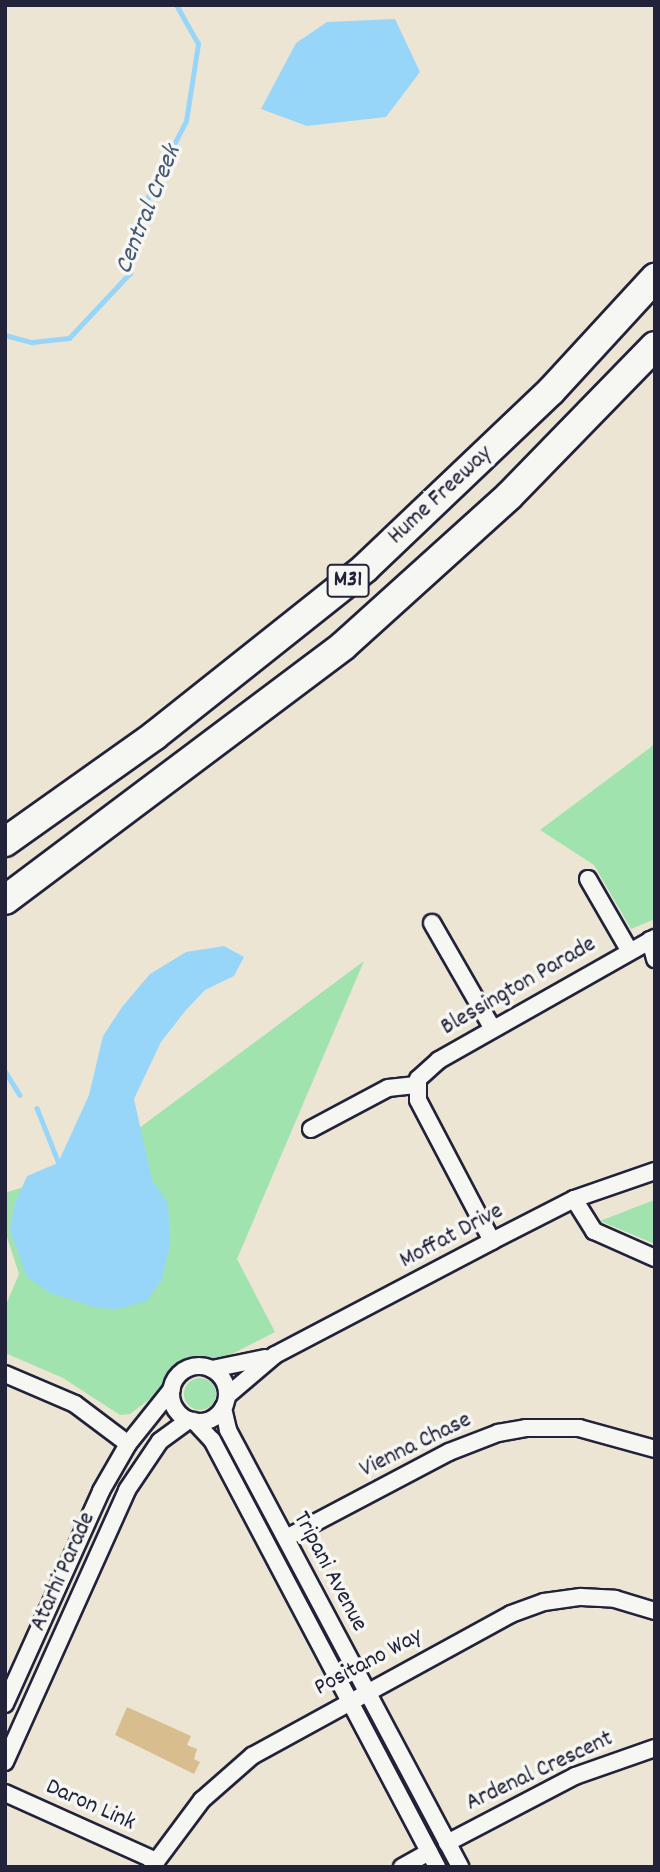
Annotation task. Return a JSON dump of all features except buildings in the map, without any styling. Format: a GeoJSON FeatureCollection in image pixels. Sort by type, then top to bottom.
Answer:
{"type":"FeatureCollection","features":[{"type":"Feature","properties":{"kind":"highway","name":"Hume Freeway"},"geometry":{"type":"LineString","coordinates":[[5,842],[154,736],[365,568],[541,400],[655,278]]}},
{"type":"Feature","properties":{"kind":"highway","name":"Hume Freeway"},"geometry":{"type":"LineString","coordinates":[[5,900],[251,719],[342,646],[509,496],[655,346]]}},
{"type":"Feature","properties":{"kind":"street"},"geometry":{"type":"LineString","coordinates":[[588,879],[629,950]]}},
{"type":"Feature","properties":{"kind":"street"},"geometry":{"type":"LineString","coordinates":[[432,923],[493,1029]]}},
{"type":"Feature","properties":{"kind":"street"},"geometry":{"type":"LineString","coordinates":[[652,939],[655,959]]}},
{"type":"Feature","properties":{"kind":"street","name":"Blessington Parade"},"geometry":{"type":"LineString","coordinates":[[415,1086],[425,1069],[652,939]]}},
{"type":"Feature","properties":{"kind":"street"},"geometry":{"type":"LineString","coordinates":[[311,1129],[388,1088],[415,1086],[418,1100],[492,1241]]}},
{"type":"Feature","properties":{"kind":"street","name":"Moffat Drive"},"geometry":{"type":"LineString","coordinates":[[212,1369],[275,1355],[574,1199],[655,1171]]}},
{"type":"Feature","properties":{"kind":"street"},"geometry":{"type":"LineString","coordinates":[[574,1199],[594,1231],[655,1258]]}},
{"type":"Feature","properties":{"kind":"street","name":"Moffat Drive"},"geometry":{"type":"LineString","coordinates":[[225,1402],[275,1355]]}},
{"type":"Feature","properties":{"kind":"street"},"geometry":{"type":"LineString","coordinates":[[187,1369],[212,1369],[224,1381],[225,1402],[211,1419],[192,1420],[175,1407],[172,1389],[187,1369]]}},
{"type":"Feature","properties":{"kind":"street"},"geometry":{"type":"LineString","coordinates":[[5,1374],[75,1404],[128,1444]]}},
{"type":"Feature","properties":{"kind":"street","name":"Atarhi Parade"},"geometry":{"type":"LineString","coordinates":[[5,1704],[101,1490],[128,1444],[172,1389]]}},
{"type":"Feature","properties":{"kind":"street","name":"Tripani Avenue"},"geometry":{"type":"LineString","coordinates":[[225,1402],[228,1430],[460,1867]]}},
{"type":"Feature","properties":{"kind":"street","name":"Tripani Avenue"},"geometry":{"type":"LineString","coordinates":[[192,1420],[212,1440],[433,1859]]}},
{"type":"Feature","properties":{"kind":"street","name":"Atarhi Parade"},"geometry":{"type":"LineString","coordinates":[[5,1762],[137,1472],[169,1432],[192,1420]]}},
{"type":"Feature","properties":{"kind":"street","name":"Vienna Chase"},"geometry":{"type":"LineString","coordinates":[[286,1538],[449,1452],[498,1433],[526,1428],[579,1428],[655,1449]]}},
{"type":"Feature","properties":{"kind":"street","name":"Positano Way"},"geometry":{"type":"LineString","coordinates":[[154,1864],[202,1800],[244,1763],[349,1699],[511,1614],[544,1602],[600,1597],[655,1611]]}},
{"type":"Feature","properties":{"kind":"street"},"geometry":{"type":"LineString","coordinates":[[5,1661],[42,1678]]}},
{"type":"Feature","properties":{"kind":"street","name":"Ardenal Crescent"},"geometry":{"type":"LineString","coordinates":[[447,1843],[575,1776],[655,1748]]}},
{"type":"Feature","properties":{"kind":"street","name":"Daron Link"},"geometry":{"type":"LineString","coordinates":[[5,1793],[154,1864]]}},
{"type":"Feature","properties":{"kind":"street"},"geometry":{"type":"LineString","coordinates":[[402,1867],[433,1859]]}},
{"type":"Feature","properties":{"kind":"green space"},"geometry":{"type":"Polygon","coordinates":[[[655,744],[655,919],[631,929],[594,865],[540,830],[655,744]]]}},
{"type":"Feature","properties":{"kind":"green space"},"geometry":{"type":"Polygon","coordinates":[[[364,961],[237,1259],[275,1332],[226,1357],[184,1363],[167,1386],[130,1414],[120,1415],[63,1378],[5,1353],[5,1307],[19,1274],[5,1231],[5,1193],[88,1166],[364,961]]]}},
{"type":"Feature","properties":{"kind":"green space"},"geometry":{"type":"Polygon","coordinates":[[[654,1200],[655,1244],[600,1221],[654,1200]]]}},
{"type":"Feature","properties":{"kind":"green space"},"geometry":{"type":"Polygon","coordinates":[[[200,1378],[211,1383],[216,1394],[211,1405],[200,1410],[189,1405],[184,1394],[189,1383],[200,1378]]]}},
{"type":"Feature","properties":{"kind":"green space"},"geometry":{"type":"Polygon","coordinates":[[[222,1431],[268,1518],[262,1522],[216,1434],[222,1431]]]}},
{"type":"Feature","properties":{"kind":"green space"},"geometry":{"type":"Polygon","coordinates":[[[291,1563],[351,1675],[347,1678],[286,1566],[291,1563]]]}},
{"type":"Feature","properties":{"kind":"green space"},"geometry":{"type":"Polygon","coordinates":[[[369,1712],[432,1828],[425,1831],[364,1715],[369,1712]]]}},
{"type":"Feature","properties":{"kind":"water"},"geometry":{"type":"Polygon","coordinates":[[[395,19],[420,72],[386,117],[307,126],[261,109],[296,43],[327,22],[395,19]]]}},
{"type":"Feature","properties":{"kind":"water"},"geometry":{"type":"Polygon","coordinates":[[[224,946],[244,957],[234,976],[205,990],[186,1010],[161,1042],[134,1099],[152,1180],[168,1203],[170,1245],[162,1279],[147,1301],[118,1309],[97,1308],[50,1293],[27,1277],[10,1230],[14,1206],[27,1176],[58,1163],[89,1095],[103,1036],[122,1007],[150,974],[186,952],[224,946]]]}},
{"type":"Feature","properties":{"kind":"waterway","name":"Central Creek"},"geometry":{"type":"LineString","coordinates":[[5,335],[32,342],[69,338],[130,273],[149,193],[186,121],[198,44],[176,5]]}},
{"type":"Feature","properties":{"kind":"waterway","name":"Central Creek"},"geometry":{"type":"LineString","coordinates":[[5,1071],[20,1095]]}},
{"type":"Feature","properties":{"kind":"waterway","name":"Central Creek"},"geometry":{"type":"LineString","coordinates":[[37,1108],[60,1166]]}}]}
